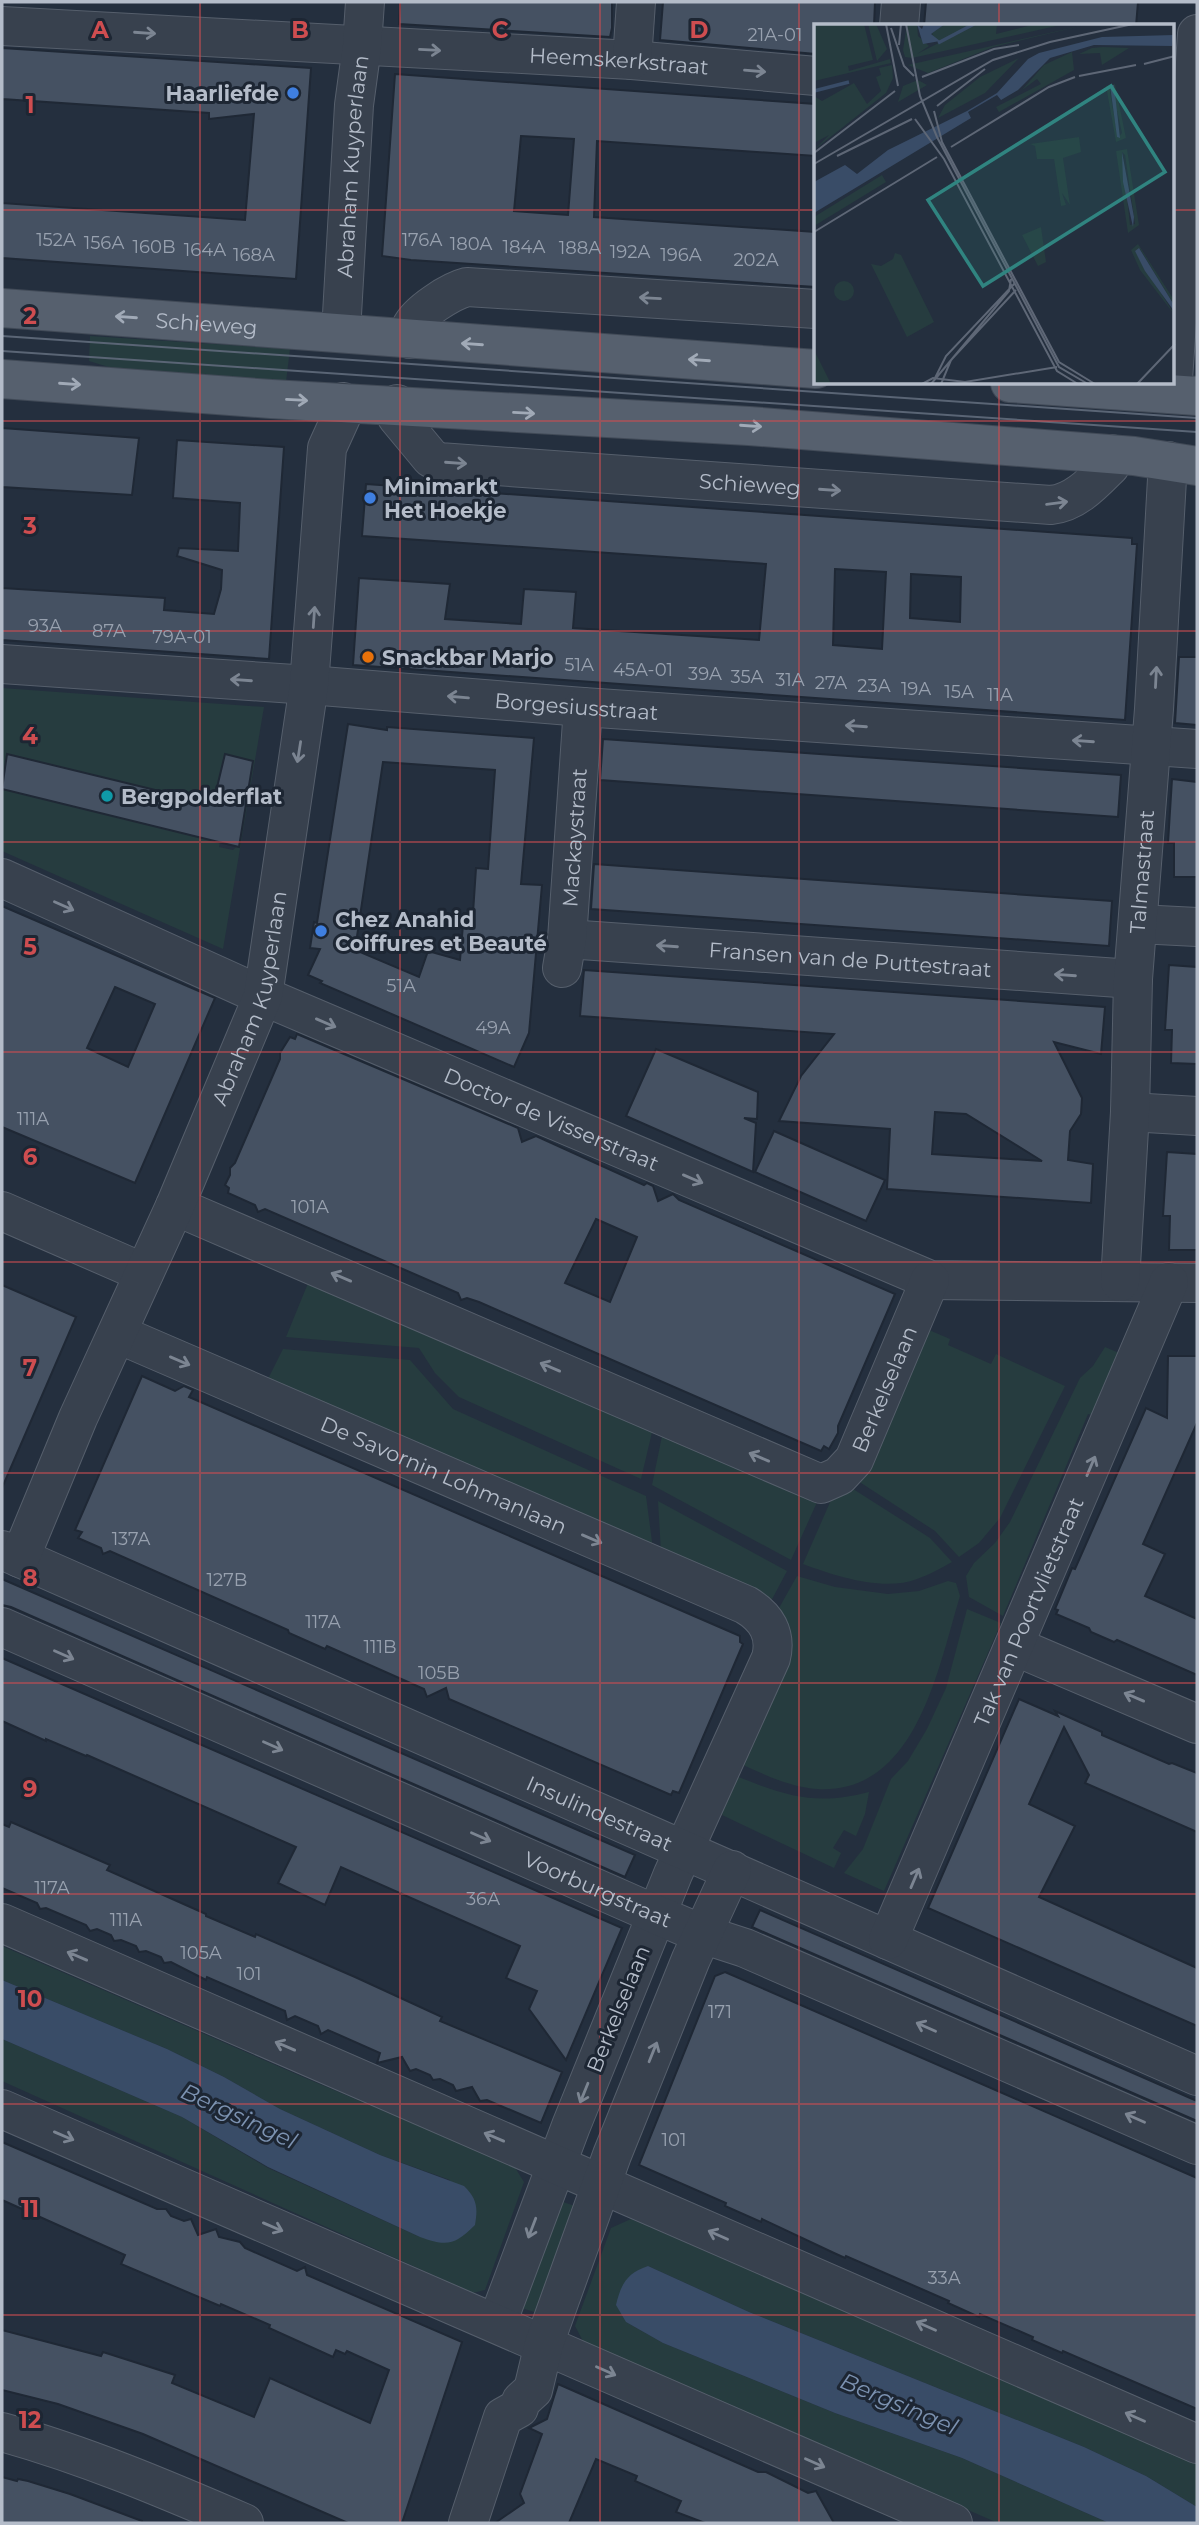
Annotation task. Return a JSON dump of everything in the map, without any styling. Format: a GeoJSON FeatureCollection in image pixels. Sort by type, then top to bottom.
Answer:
{"type":"FeatureCollection","features":[{"type":"Feature","properties":{"kind":"main road","name":"Schieweg"},"geometry":{"type":"LineString","coordinates":[[2,307],[342,316],[410,339],[814,369]]}},
{"type":"Feature","properties":{"kind":"main road"},"geometry":{"type":"LineString","coordinates":[[2,379],[338,418],[397,404],[749,426],[1111,454],[1177,472]]}},
{"type":"Feature","properties":{"kind":"main road"},"geometry":{"type":"LineString","coordinates":[[1060,385],[1185,395]]}},
{"type":"Feature","properties":{"kind":"street","name":"Abraham Kuyperlaan"},"geometry":{"type":"LineString","coordinates":[[342,316],[354,105],[365,2]]}},
{"type":"Feature","properties":{"kind":"street"},"geometry":{"type":"LineString","coordinates":[[632,60],[636,2]]}},
{"type":"Feature","properties":{"kind":"street"},"geometry":{"type":"LineString","coordinates":[[899,24],[901,2]]}},
{"type":"Feature","properties":{"kind":"street","name":"Heemskerkstraat"},"geometry":{"type":"LineString","coordinates":[[2,26],[78,15],[362,46],[632,60],[814,76]]}},
{"type":"Feature","properties":{"kind":"street"},"geometry":{"type":"LineString","coordinates":[[1185,395],[1183,104],[1197,34]]}},
{"type":"Feature","properties":{"kind":"street"},"geometry":{"type":"LineString","coordinates":[[410,339],[412,327],[422,316],[450,293],[467,287],[814,309]]}},
{"type":"Feature","properties":{"kind":"street","name":"Schieweg"},"geometry":{"type":"LineString","coordinates":[[397,404],[397,417],[431,458],[439,462],[1051,505],[1069,502],[1102,474],[1110,466],[1111,454]]}},
{"type":"Feature","properties":{"kind":"street","name":"Abraham Kuyperlaan"},"geometry":{"type":"LineString","coordinates":[[11,1554],[117,1335],[175,1206],[263,996],[309,685],[327,448],[338,418]]}},
{"type":"Feature","properties":{"kind":"street","name":"Talmastraat"},"geometry":{"type":"LineString","coordinates":[[1120,1282],[1130,1112],[1133,979],[1151,746],[1177,472]]}},
{"type":"Feature","properties":{"kind":"street","name":"Borgesiusstraat"},"geometry":{"type":"LineString","coordinates":[[2,664],[1197,749]]}},
{"type":"Feature","properties":{"kind":"street","name":"Mackaystraat"},"geometry":{"type":"LineString","coordinates":[[565,953],[583,707]]}},
{"type":"Feature","properties":{"kind":"street","name":"Doctor de Visserstraat"},"geometry":{"type":"LineString","coordinates":[[2,878],[263,996],[930,1280],[1183,1282]]}},
{"type":"Feature","properties":{"kind":"street"},"geometry":{"type":"LineString","coordinates":[[1138,924],[1197,927]]}},
{"type":"Feature","properties":{"kind":"street","name":"Fransen van de Puttestraat"},"geometry":{"type":"LineString","coordinates":[[565,953],[1133,979]]}},
{"type":"Feature","properties":{"kind":"street"},"geometry":{"type":"LineString","coordinates":[[1130,1112],[1197,1116]]}},
{"type":"Feature","properties":{"kind":"street","name":"Berkelselaan"},"geometry":{"type":"LineString","coordinates":[[175,1206],[821,1484],[839,1476],[854,1460],[930,1280]]}},
{"type":"Feature","properties":{"kind":"street"},"geometry":{"type":"LineString","coordinates":[[2,1210],[144,1273]]}},
{"type":"Feature","properties":{"kind":"street","name":"Tak van Poortvlietstraat"},"geometry":{"type":"LineString","coordinates":[[888,1940],[1014,1646],[1183,1282]]}},
{"type":"Feature","properties":{"kind":"street","name":"De Savornin Lohmanlaan"},"geometry":{"type":"LineString","coordinates":[[117,1335],[746,1605],[758,1612],[766,1622]]}},
{"type":"Feature","properties":{"kind":"street","name":"Insulindestraat"},"geometry":{"type":"LineString","coordinates":[[11,1554],[1197,2076]]}},
{"type":"Feature","properties":{"kind":"street","name":"Berkelselaan"},"geometry":{"type":"LineString","coordinates":[[497,2323],[556,2164],[657,1915],[771,1658],[773,1638],[766,1622]]}},
{"type":"Feature","properties":{"kind":"street","name":"Voorburgstraat"},"geometry":{"type":"LineString","coordinates":[[2,1627],[657,1915],[702,1934],[746,1948],[1197,2145]]}},
{"type":"Feature","properties":{"kind":"street"},"geometry":{"type":"LineString","coordinates":[[1014,1646],[1197,1724]]}},
{"type":"Feature","properties":{"kind":"street"},"geometry":{"type":"LineString","coordinates":[[468,2523],[503,2417],[519,2409],[521,2401],[533,2390],[544,2343],[601,2184],[702,1934],[732,1870]]}},
{"type":"Feature","properties":{"kind":"street"},"geometry":{"type":"LineString","coordinates":[[2,1923],[1197,2444]]}},
{"type":"Feature","properties":{"kind":"street"},"geometry":{"type":"LineString","coordinates":[[2,2109],[953,2523]]}},
{"type":"Feature","properties":{"kind":"street"},"geometry":{"type":"LineString","coordinates":[[2,2432],[72,2453],[244,2523]]}},
{"type":"Feature","properties":{"kind":"green space"},"geometry":{"type":"Polygon","coordinates":[[[90,336],[290,349],[286,382],[125,372],[89,361],[90,336]]]}},
{"type":"Feature","properties":{"kind":"green space"},"geometry":{"type":"Polygon","coordinates":[[[2,688],[264,707],[223,949],[2,851],[2,789],[220,842],[219,847],[233,850],[240,843],[252,761],[225,755],[213,804],[8,754],[2,778],[2,688]]]}},
{"type":"Feature","properties":{"kind":"green space"},"geometry":{"type":"Polygon","coordinates":[[[311,1276],[653,1428],[641,1479],[459,1397],[435,1373],[419,1348],[286,1337],[311,1276]]]}},
{"type":"Feature","properties":{"kind":"green space"},"geometry":{"type":"Polygon","coordinates":[[[929,1330],[950,1339],[948,1345],[991,1364],[996,1354],[1065,1386],[1000,1518],[979,1543],[959,1557],[935,1531],[858,1481],[929,1330]]]}},
{"type":"Feature","properties":{"kind":"green space"},"geometry":{"type":"Polygon","coordinates":[[[1105,1347],[1119,1353],[1093,1415],[1088,1414],[1003,1616],[969,1597],[966,1576],[1010,1522],[1080,1378],[1093,1366],[1105,1347]]]}},
{"type":"Feature","properties":{"kind":"green space"},"geometry":{"type":"Polygon","coordinates":[[[283,1349],[410,1360],[453,1409],[646,1496],[653,1549],[267,1381],[283,1349]]]}},
{"type":"Feature","properties":{"kind":"green space"},"geometry":{"type":"Polygon","coordinates":[[[663,1431],[818,1500],[791,1560],[652,1485],[663,1431]]]}},
{"type":"Feature","properties":{"kind":"green space"},"geometry":{"type":"Polygon","coordinates":[[[850,1487],[930,1538],[952,1562],[917,1579],[890,1584],[860,1581],[803,1564],[831,1500],[850,1487]]]}},
{"type":"Feature","properties":{"kind":"green space"},"geometry":{"type":"Polygon","coordinates":[[[658,1501],[787,1571],[770,1603],[661,1552],[658,1501]]]}},
{"type":"Feature","properties":{"kind":"green space"},"geometry":{"type":"Polygon","coordinates":[[[797,1576],[835,1587],[888,1594],[919,1591],[948,1581],[956,1583],[960,1596],[931,1691],[917,1722],[900,1750],[878,1772],[851,1785],[807,1788],[778,1780],[741,1764],[790,1637],[786,1620],[779,1608],[797,1576]]]}},
{"type":"Feature","properties":{"kind":"green space"},"geometry":{"type":"Polygon","coordinates":[[[967,1609],[1001,1623],[884,1891],[844,1873],[863,1849],[891,1779],[908,1761],[927,1729],[946,1688],[967,1609]]]}},
{"type":"Feature","properties":{"kind":"green space"},"geometry":{"type":"Polygon","coordinates":[[[736,1776],[801,1797],[832,1798],[869,1792],[865,1814],[856,1836],[844,1830],[833,1848],[841,1853],[834,1868],[722,1815],[736,1776]]]}},
{"type":"Feature","properties":{"kind":"green space"},"geometry":{"type":"Polygon","coordinates":[[[2,1946],[514,2166],[524,2182],[485,2290],[473,2293],[2,2081],[2,2039],[182,2117],[268,2168],[420,2237],[450,2180],[380,2155],[280,2109],[167,2049],[2,1980],[2,1946]]]}},
{"type":"Feature","properties":{"kind":"green space"},"geometry":{"type":"Polygon","coordinates":[[[560,2201],[575,2206],[544,2308],[534,2312],[522,2308],[560,2201]]]}},
{"type":"Feature","properties":{"kind":"green space"},"geometry":{"type":"Polygon","coordinates":[[[631,2219],[1197,2464],[1197,2507],[1146,2476],[1084,2447],[749,2312],[648,2266],[626,2322],[663,2343],[835,2413],[962,2458],[1109,2523],[998,2523],[584,2343],[575,2326],[611,2228],[631,2219]]]}},
{"type":"Feature","properties":{"kind":"water","name":"Bergsingel"},"geometry":{"type":"Polygon","coordinates":[[[2,1980],[167,2049],[280,2109],[380,2155],[464,2186],[476,2204],[475,2225],[462,2237],[450,2242],[437,2242],[420,2237],[268,2167],[182,2117],[2,2039],[2,1980]]]}},
{"type":"Feature","properties":{"kind":"water","name":"Bergsingel"},"geometry":{"type":"Polygon","coordinates":[[[648,2266],[749,2312],[1084,2447],[1146,2476],[1197,2507],[1197,2523],[1109,2523],[962,2458],[835,2413],[663,2343],[626,2322],[616,2305],[626,2280],[648,2266]]]}},
{"type":"Feature","properties":{"kind":"building"},"geometry":{"type":"Polygon","coordinates":[[[400,2],[612,2],[612,28],[610,37],[399,24],[400,2]]]}},
{"type":"Feature","properties":{"kind":"building"},"geometry":{"type":"Polygon","coordinates":[[[663,2],[875,2],[874,24],[814,24],[814,54],[660,40],[663,2]]]}},
{"type":"Feature","properties":{"kind":"building"},"geometry":{"type":"Polygon","coordinates":[[[926,2],[1138,2],[1136,24],[924,24],[926,2]]]}},
{"type":"Feature","properties":{"kind":"building"},"geometry":{"type":"Polygon","coordinates":[[[2,48],[311,68],[296,279],[2,258],[2,203],[245,220],[254,114],[209,119],[209,113],[2,99],[2,48]]]}},
{"type":"Feature","properties":{"kind":"building"},"geometry":{"type":"Polygon","coordinates":[[[395,74],[814,104],[814,156],[597,141],[594,217],[814,232],[814,287],[382,256],[395,74]],[[521,136],[514,211],[568,215],[574,139],[521,136]]]}},
{"type":"Feature","properties":{"kind":"building"},"geometry":{"type":"Polygon","coordinates":[[[2,428],[139,438],[132,495],[2,487],[2,428]]]}},
{"type":"Feature","properties":{"kind":"building"},"geometry":{"type":"Polygon","coordinates":[[[177,440],[284,447],[269,659],[2,640],[2,588],[165,598],[164,610],[214,614],[221,589],[222,570],[177,556],[179,548],[238,551],[240,503],[173,498],[177,440]]]}},
{"type":"Feature","properties":{"kind":"building"},"geometry":{"type":"Polygon","coordinates":[[[366,484],[1132,538],[1132,544],[1137,544],[1125,720],[353,665],[359,578],[450,584],[445,619],[521,624],[524,589],[576,592],[573,628],[759,640],[766,564],[362,536],[366,484]],[[835,569],[833,645],[882,649],[886,572],[835,569]],[[911,574],[910,618],[960,622],[961,577],[911,574]]]}},
{"type":"Feature","properties":{"kind":"building"},"geometry":{"type":"Polygon","coordinates":[[[1179,657],[1197,657],[1197,725],[1175,723],[1179,657]]]}},
{"type":"Feature","properties":{"kind":"building"},"geometry":{"type":"Polygon","coordinates":[[[348,724],[387,730],[387,727],[534,738],[521,884],[542,885],[529,1033],[514,1067],[320,983],[322,981],[308,975],[320,949],[310,948],[314,922],[317,923],[348,724]],[[383,762],[355,950],[419,977],[428,951],[460,960],[464,913],[473,913],[476,868],[488,869],[495,770],[383,762]]]}},
{"type":"Feature","properties":{"kind":"building"},"geometry":{"type":"Polygon","coordinates":[[[603,739],[1121,775],[1118,817],[600,780],[603,739]]]}},
{"type":"Feature","properties":{"kind":"building","name":"Bergpolderflat"},"geometry":{"type":"Polygon","coordinates":[[[7,754],[213,804],[225,754],[253,761],[239,847],[2,789],[7,754]]]}},
{"type":"Feature","properties":{"kind":"building"},"geometry":{"type":"Polygon","coordinates":[[[1172,779],[1197,782],[1197,877],[1174,877],[1174,843],[1168,843],[1172,779]]]}},
{"type":"Feature","properties":{"kind":"building"},"geometry":{"type":"Polygon","coordinates":[[[594,864],[1112,901],[1109,946],[591,909],[594,864]]]}},
{"type":"Feature","properties":{"kind":"building"},"geometry":{"type":"Polygon","coordinates":[[[2,906],[215,998],[135,1183],[2,1127],[2,906]],[[115,987],[87,1048],[128,1067],[155,1004],[115,987]]]}},
{"type":"Feature","properties":{"kind":"building"},"geometry":{"type":"Polygon","coordinates":[[[1169,965],[1197,967],[1197,1064],[1171,1063],[1172,1030],[1165,1030],[1169,965]]]}},
{"type":"Feature","properties":{"kind":"building"},"geometry":{"type":"Polygon","coordinates":[[[584,970],[1105,1007],[1101,1054],[1054,1042],[1082,1098],[1081,1114],[1070,1131],[1068,1160],[1093,1164],[1091,1203],[887,1189],[890,1129],[779,1121],[801,1076],[834,1034],[580,1016],[584,970]],[[935,1112],[932,1154],[1042,1161],[966,1114],[935,1112]]]}},
{"type":"Feature","properties":{"kind":"building"},"geometry":{"type":"Polygon","coordinates":[[[297,1034],[518,1128],[522,1142],[536,1136],[644,1185],[647,1183],[653,1186],[658,1201],[673,1194],[679,1200],[895,1294],[829,1449],[824,1446],[821,1451],[479,1302],[467,1298],[461,1300],[458,1293],[265,1209],[258,1212],[255,1205],[228,1193],[229,1188],[225,1185],[230,1168],[235,1163],[280,1059],[280,1053],[290,1037],[295,1039],[297,1034]],[[596,1219],[565,1283],[610,1302],[637,1237],[596,1219]]]}},
{"type":"Feature","properties":{"kind":"building"},"geometry":{"type":"Polygon","coordinates":[[[656,1049],[758,1092],[757,1119],[744,1118],[756,1123],[753,1172],[626,1116],[656,1049]]]}},
{"type":"Feature","properties":{"kind":"building"},"geometry":{"type":"Polygon","coordinates":[[[774,1131],[885,1180],[866,1221],[755,1172],[774,1131]]]}},
{"type":"Feature","properties":{"kind":"building"},"geometry":{"type":"Polygon","coordinates":[[[1167,1152],[1197,1154],[1197,1250],[1169,1250],[1170,1216],[1163,1216],[1167,1152]]]}},
{"type":"Feature","properties":{"kind":"building"},"geometry":{"type":"Polygon","coordinates":[[[2,1285],[76,1317],[2,1488],[2,1285]]]}},
{"type":"Feature","properties":{"kind":"building"},"geometry":{"type":"Polygon","coordinates":[[[1168,1356],[1197,1356],[1197,1423],[1143,1544],[1165,1554],[1145,1596],[1197,1619],[1197,1675],[1117,1640],[1114,1642],[1091,1632],[1089,1628],[1056,1614],[1058,1610],[1055,1609],[1146,1408],[1167,1418],[1168,1356]]]}},
{"type":"Feature","properties":{"kind":"building"},"geometry":{"type":"Polygon","coordinates":[[[142,1376],[175,1391],[184,1386],[193,1390],[189,1397],[740,1636],[740,1642],[743,1644],[679,1793],[673,1791],[671,1795],[449,1699],[446,1688],[427,1697],[424,1689],[327,1646],[325,1649],[110,1551],[103,1554],[101,1548],[78,1538],[82,1532],[75,1530],[142,1376]]]}},
{"type":"Feature","properties":{"kind":"building"},"geometry":{"type":"Polygon","coordinates":[[[2,1579],[635,1855],[625,1877],[2,1605],[2,1579]]]}},
{"type":"Feature","properties":{"kind":"building"},"geometry":{"type":"Polygon","coordinates":[[[2,1658],[622,1928],[566,2060],[529,2009],[537,1991],[506,1978],[520,1946],[341,1867],[325,1905],[278,1883],[296,1847],[87,1755],[46,1741],[2,1721],[2,1658]]]}},
{"type":"Feature","properties":{"kind":"building"},"geometry":{"type":"Polygon","coordinates":[[[1019,1699],[1058,1716],[1055,1711],[1102,1732],[1102,1735],[1197,1773],[1197,1832],[1085,1783],[1089,1775],[1064,1727],[1029,1804],[1075,1826],[1039,1897],[1197,1968],[1197,2026],[928,1908],[1019,1699]]]}},
{"type":"Feature","properties":{"kind":"building"},"geometry":{"type":"Polygon","coordinates":[[[11,1822],[110,1865],[107,1870],[206,1916],[255,1937],[256,1934],[355,1977],[442,2017],[440,2021],[562,2072],[541,2123],[487,2100],[480,2101],[472,2087],[456,2091],[453,2085],[440,2079],[433,2080],[430,2075],[416,2069],[410,2071],[402,2057],[377,2063],[380,2053],[328,2030],[321,2034],[318,2026],[295,2016],[287,2020],[285,2011],[207,1977],[206,1980],[171,1962],[164,1963],[161,1957],[146,1951],[139,1952],[136,1946],[121,1940],[114,1941],[111,1935],[97,1929],[90,1931],[86,1925],[46,1908],[40,1909],[37,1903],[2,1888],[2,1824],[9,1827],[11,1822]]]}},
{"type":"Feature","properties":{"kind":"building"},"geometry":{"type":"Polygon","coordinates":[[[760,1910],[1197,2101],[1197,2121],[752,1927],[760,1910]]]}},
{"type":"Feature","properties":{"kind":"building"},"geometry":{"type":"Polygon","coordinates":[[[725,1972],[1197,2178],[1197,2409],[1032,2340],[1033,2337],[980,2314],[979,2317],[948,2303],[949,2301],[846,2256],[845,2258],[762,2219],[761,2222],[725,2206],[726,2203],[639,2165],[715,1976],[725,1972]]]}},
{"type":"Feature","properties":{"kind":"building"},"geometry":{"type":"Polygon","coordinates":[[[2,2142],[157,2209],[166,2209],[171,2216],[184,2221],[191,2219],[198,2235],[216,2229],[219,2237],[240,2242],[245,2248],[297,2271],[305,2267],[307,2275],[462,2342],[402,2523],[348,2523],[143,2434],[58,2404],[2,2390],[2,2330],[101,2356],[103,2352],[175,2375],[172,2383],[254,2417],[270,2378],[370,2423],[389,2370],[347,2351],[345,2354],[336,2350],[333,2357],[269,2328],[270,2325],[121,2264],[125,2255],[2,2200],[2,2142]]]}},
{"type":"Feature","properties":{"kind":"building"},"geometry":{"type":"Polygon","coordinates":[[[558,2384],[758,2472],[766,2472],[808,2493],[816,2491],[834,2523],[705,2523],[676,2512],[681,2501],[635,2481],[637,2476],[596,2459],[569,2523],[495,2523],[524,2503],[520,2494],[542,2434],[529,2428],[547,2419],[558,2384]]]}},
{"type":"Feature","properties":{"kind":"building"},"geometry":{"type":"Polygon","coordinates":[[[2,2477],[28,2481],[70,2494],[142,2523],[2,2523],[2,2477]]]}},
{"type":"Feature","properties":{"kind":"tram line"},"geometry":{"type":"LineString","coordinates":[[2,336],[1197,418]]}},
{"type":"Feature","properties":{"kind":"tram line"},"geometry":{"type":"LineString","coordinates":[[2,351],[1197,432]]}},
{"type":"Feature","properties":{"kind":"place","name":"Haarliefde"},"geometry":{"type":"Point","coordinates":[293,93]}},
{"type":"Feature","properties":{"kind":"place","name":"Minimarkt Het Hoekje"},"geometry":{"type":"Point","coordinates":[370,498]}},
{"type":"Feature","properties":{"kind":"place","name":"Snackbar Marjo"},"geometry":{"type":"Point","coordinates":[368,657]}},
{"type":"Feature","properties":{"kind":"place","name":"Bergpolderflat"},"geometry":{"type":"Point","coordinates":[107,796]}},
{"type":"Feature","properties":{"kind":"place","name":"Chez Anahid Coiffures et Beauté"},"geometry":{"type":"Point","coordinates":[321,931]}}]}
